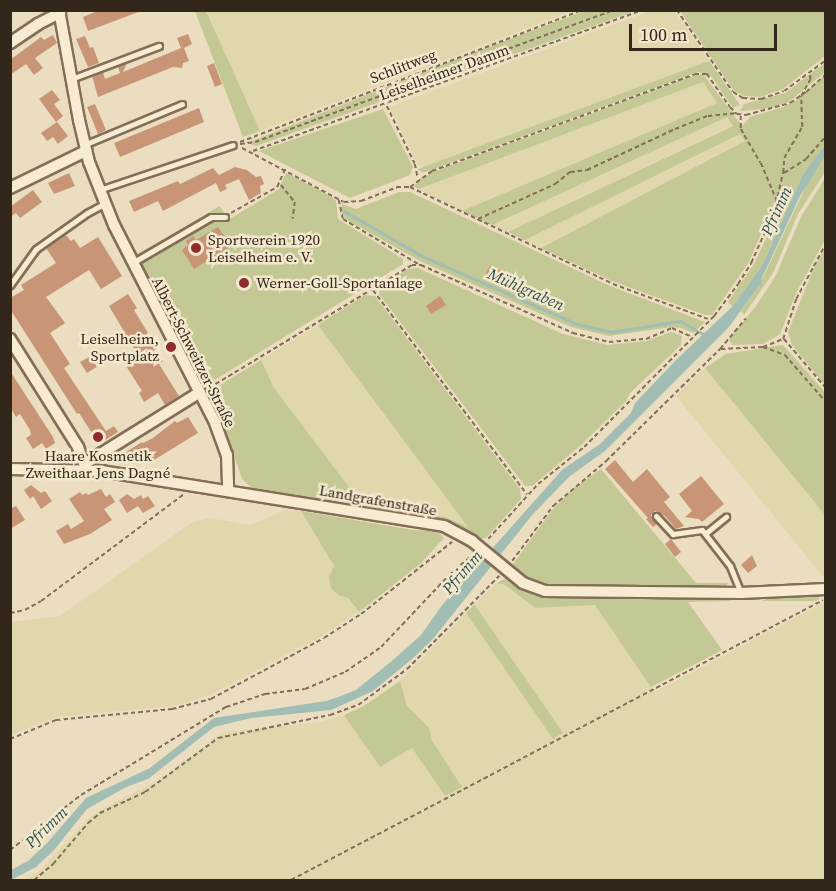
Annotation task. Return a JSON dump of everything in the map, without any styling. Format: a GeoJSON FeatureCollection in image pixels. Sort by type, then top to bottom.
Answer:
{"type":"FeatureCollection","features":[{"type":"Feature","properties":{"kind":"street"},"geometry":{"type":"LineString","coordinates":[[10,43],[63,11]]}},
{"type":"Feature","properties":{"kind":"street","name":"Albert-Schweitzer-Straße"},"geometry":{"type":"LineString","coordinates":[[63,11],[71,79],[85,148],[99,190],[132,263],[214,420],[227,455],[228,491]]}},
{"type":"Feature","properties":{"kind":"street"},"geometry":{"type":"LineString","coordinates":[[10,188],[85,148]]}},
{"type":"Feature","properties":{"kind":"street"},"geometry":{"type":"LineString","coordinates":[[10,339],[86,466],[200,392]]}},
{"type":"Feature","properties":{"kind":"street","name":"Landgrafenstraße"},"geometry":{"type":"LineString","coordinates":[[10,469],[86,466],[425,523],[462,534],[482,549],[502,569],[531,587],[561,593],[741,593],[825,589]]}},
{"type":"Feature","properties":{"kind":"lane"},"geometry":{"type":"LineString","coordinates":[[71,79],[159,46]]}},
{"type":"Feature","properties":{"kind":"lane"},"geometry":{"type":"LineString","coordinates":[[85,148],[182,104]]}},
{"type":"Feature","properties":{"kind":"lane"},"geometry":{"type":"LineString","coordinates":[[99,190],[233,145]]}},
{"type":"Feature","properties":{"kind":"lane"},"geometry":{"type":"LineString","coordinates":[[10,285],[36,249],[87,213],[104,204]]}},
{"type":"Feature","properties":{"kind":"lane"},"geometry":{"type":"LineString","coordinates":[[132,263],[211,217],[225,217]]}},
{"type":"Feature","properties":{"kind":"lane"},"geometry":{"type":"LineString","coordinates":[[656,516],[673,534],[698,528],[706,533],[730,566],[741,593]]}},
{"type":"Feature","properties":{"kind":"lane"},"geometry":{"type":"LineString","coordinates":[[706,533],[726,517]]}},
{"type":"Feature","properties":{"kind":"path","name":"Schlittweg"},"geometry":{"type":"LineString","coordinates":[[233,145],[582,10]]}},
{"type":"Feature","properties":{"kind":"path"},"geometry":{"type":"LineString","coordinates":[[233,145],[255,142],[614,10]]}},
{"type":"Feature","properties":{"kind":"path","name":"Leiselheimer Damm"},"geometry":{"type":"LineString","coordinates":[[252,152],[387,105],[643,10]]}},
{"type":"Feature","properties":{"kind":"path"},"geometry":{"type":"LineString","coordinates":[[677,10],[738,96],[752,100],[772,96],[791,87],[825,60]]}},
{"type":"Feature","properties":{"kind":"path"},"geometry":{"type":"LineString","coordinates":[[410,187],[417,179],[432,171],[699,72],[707,74],[736,113]]}},
{"type":"Feature","properties":{"kind":"path"},"geometry":{"type":"LineString","coordinates":[[10,850],[81,795],[226,706],[265,694],[305,689],[345,672],[381,647],[449,575],[482,549],[528,495],[584,447],[725,302],[751,263],[777,201],[784,158],[802,127],[801,96],[810,80],[810,72]]}},
{"type":"Feature","properties":{"kind":"path"},"geometry":{"type":"LineString","coordinates":[[476,220],[555,184],[570,172],[587,170],[708,116],[736,113],[741,115],[780,107],[801,96],[825,74]]}},
{"type":"Feature","properties":{"kind":"path"},"geometry":{"type":"LineString","coordinates":[[387,105],[388,112],[415,164],[417,179]]}},
{"type":"Feature","properties":{"kind":"path"},"geometry":{"type":"LineString","coordinates":[[741,115],[741,129],[761,163],[777,201]]}},
{"type":"Feature","properties":{"kind":"path"},"geometry":{"type":"LineString","coordinates":[[783,173],[806,159],[825,136]]}},
{"type":"Feature","properties":{"kind":"path"},"geometry":{"type":"LineString","coordinates":[[233,145],[285,169],[339,200],[352,202],[397,187],[410,187],[613,284],[709,320]]}},
{"type":"Feature","properties":{"kind":"path"},"geometry":{"type":"LineString","coordinates":[[225,217],[280,183],[285,169]]}},
{"type":"Feature","properties":{"kind":"path"},"geometry":{"type":"LineString","coordinates":[[280,183],[295,202],[293,219]]}},
{"type":"Feature","properties":{"kind":"path"},"geometry":{"type":"LineString","coordinates":[[339,200],[343,219],[421,266],[582,335],[609,342],[646,339],[672,328],[692,338]]}},
{"type":"Feature","properties":{"kind":"path"},"geometry":{"type":"LineString","coordinates":[[783,339],[796,299],[825,243]]}},
{"type":"Feature","properties":{"kind":"path"},"geometry":{"type":"LineString","coordinates":[[200,392],[408,266],[421,266]]}},
{"type":"Feature","properties":{"kind":"path"},"geometry":{"type":"LineString","coordinates":[[372,289],[528,495]]}},
{"type":"Feature","properties":{"kind":"path"},"geometry":{"type":"LineString","coordinates":[[34,880],[53,864],[88,823],[100,813],[145,792],[218,738],[330,716],[358,705],[407,669],[502,569],[553,506],[606,460],[720,349],[746,318]]}},
{"type":"Feature","properties":{"kind":"path"},"geometry":{"type":"LineString","coordinates":[[720,349],[763,347],[783,339]]}},
{"type":"Feature","properties":{"kind":"path"},"geometry":{"type":"LineString","coordinates":[[783,339],[825,388]]}},
{"type":"Feature","properties":{"kind":"path"},"geometry":{"type":"LineString","coordinates":[[763,347],[785,355],[825,402]]}},
{"type":"Feature","properties":{"kind":"path"},"geometry":{"type":"LineString","coordinates":[[10,613],[25,610],[41,601],[181,498],[189,484]]}},
{"type":"Feature","properties":{"kind":"path"},"geometry":{"type":"LineString","coordinates":[[10,739],[56,720],[172,709],[211,699],[342,626],[462,534]]}},
{"type":"Feature","properties":{"kind":"path"},"geometry":{"type":"LineString","coordinates":[[291,880],[825,597]]}},
{"type":"Feature","properties":{"kind":"shaded area"},"geometry":{"type":"Polygon","coordinates":[[[206,11],[572,11],[260,131],[206,11]]]}},
{"type":"Feature","properties":{"kind":"shaded area"},"geometry":{"type":"Polygon","coordinates":[[[650,11],[674,11],[709,61],[426,168],[418,165],[389,107],[650,11]]]}},
{"type":"Feature","properties":{"kind":"shaded area"},"geometry":{"type":"Polygon","coordinates":[[[703,82],[717,103],[462,211],[419,189],[703,82]]]}},
{"type":"Feature","properties":{"kind":"shaded area"},"geometry":{"type":"Polygon","coordinates":[[[727,117],[733,125],[508,232],[492,225],[727,117]]]}},
{"type":"Feature","properties":{"kind":"shaded area"},"geometry":{"type":"Polygon","coordinates":[[[740,134],[745,141],[541,248],[525,240],[740,134]]]}},
{"type":"Feature","properties":{"kind":"shaded area"},"geometry":{"type":"Polygon","coordinates":[[[318,325],[470,528],[445,517],[361,503],[274,388],[261,360],[318,325]]]}},
{"type":"Feature","properties":{"kind":"shaded area"},"geometry":{"type":"Polygon","coordinates":[[[705,368],[825,515],[825,579],[676,396],[705,368]]]}},
{"type":"Feature","properties":{"kind":"shaded area"},"geometry":{"type":"Polygon","coordinates":[[[285,510],[301,511],[334,566],[329,577],[359,612],[322,636],[210,695],[174,706],[56,717],[11,735],[10,622],[60,616],[191,523],[210,518],[251,525],[285,510]]]}},
{"type":"Feature","properties":{"kind":"shaded area"},"geometry":{"type":"Polygon","coordinates":[[[497,583],[505,585],[535,608],[595,605],[655,692],[825,602],[825,880],[23,880],[38,872],[93,814],[157,781],[224,732],[321,722],[344,715],[380,767],[412,748],[445,796],[462,787],[431,741],[429,728],[407,706],[400,681],[466,613],[553,739],[563,734],[475,604],[497,583]]]}},
{"type":"Feature","properties":{"kind":"green space"},"geometry":{"type":"Polygon","coordinates":[[[587,10],[635,11],[256,146],[247,143],[451,61],[587,10]]]}},
{"type":"Feature","properties":{"kind":"green space"},"geometry":{"type":"Polygon","coordinates":[[[195,11],[206,11],[260,131],[243,137],[195,11]]]}},
{"type":"Feature","properties":{"kind":"green space"},"geometry":{"type":"Polygon","coordinates":[[[680,11],[825,11],[825,56],[783,89],[760,97],[744,96],[734,91],[680,11]]]}},
{"type":"Feature","properties":{"kind":"green space"},"geometry":{"type":"Polygon","coordinates":[[[709,61],[740,105],[733,108],[711,76],[698,72],[426,172],[418,169],[709,61]]]}},
{"type":"Feature","properties":{"kind":"green space"},"geometry":{"type":"Polygon","coordinates":[[[825,63],[825,72],[789,102],[771,108],[740,111],[744,104],[785,93],[825,63]]]}},
{"type":"Feature","properties":{"kind":"green space"},"geometry":{"type":"Polygon","coordinates":[[[703,74],[742,126],[750,117],[783,107],[797,100],[825,75],[825,145],[803,174],[763,264],[733,307],[728,302],[754,264],[769,232],[780,200],[777,196],[749,262],[712,315],[705,315],[612,281],[541,248],[745,141],[740,134],[525,240],[508,232],[733,126],[727,117],[492,225],[462,211],[717,103],[703,82],[419,189],[414,186],[419,179],[433,172],[703,74]]]}},
{"type":"Feature","properties":{"kind":"green space"},"geometry":{"type":"Polygon","coordinates":[[[383,109],[413,167],[410,175],[350,198],[259,151],[383,109]]]}},
{"type":"Feature","properties":{"kind":"green space"},"geometry":{"type":"Polygon","coordinates":[[[825,156],[825,172],[798,214],[773,273],[744,315],[741,311],[760,284],[807,184],[825,156]]]}},
{"type":"Feature","properties":{"kind":"green space","name":"Werner-Goll-Sportanlage"},"geometry":{"type":"Polygon","coordinates":[[[286,173],[329,195],[336,201],[338,219],[403,259],[403,264],[205,386],[136,255],[220,206],[228,220],[279,189],[286,173]]]}},
{"type":"Feature","properties":{"kind":"green space"},"geometry":{"type":"Polygon","coordinates":[[[825,178],[825,240],[796,293],[780,334],[763,344],[732,345],[729,339],[756,306],[775,277],[801,217],[825,178]]]}},
{"type":"Feature","properties":{"kind":"green space"},"geometry":{"type":"Polygon","coordinates":[[[399,192],[410,192],[610,286],[705,322],[693,333],[671,327],[609,336],[571,327],[422,262],[347,220],[340,211],[342,204],[356,209],[399,192]]]}},
{"type":"Feature","properties":{"kind":"green space"},"geometry":{"type":"Polygon","coordinates":[[[825,249],[825,385],[792,345],[788,332],[815,265],[825,249]]]}},
{"type":"Feature","properties":{"kind":"green space"},"geometry":{"type":"Polygon","coordinates":[[[418,268],[563,334],[608,345],[647,341],[671,332],[682,336],[681,345],[630,393],[626,401],[580,446],[532,486],[525,486],[379,294],[381,286],[408,269],[418,268]]]}},
{"type":"Feature","properties":{"kind":"green space"},"geometry":{"type":"Polygon","coordinates":[[[365,295],[375,296],[520,489],[521,499],[486,538],[476,539],[462,529],[432,519],[254,490],[242,479],[223,422],[209,392],[261,360],[274,388],[361,503],[445,517],[468,527],[318,325],[365,295]]]}},
{"type":"Feature","properties":{"kind":"green space"},"geometry":{"type":"Polygon","coordinates":[[[783,345],[825,392],[825,515],[705,368],[726,354],[783,345]]]}},
{"type":"Feature","properties":{"kind":"green space"},"geometry":{"type":"Polygon","coordinates":[[[601,469],[696,583],[728,583],[726,587],[553,588],[530,582],[512,569],[513,564],[553,509],[575,487],[601,469]]]}},
{"type":"Feature","properties":{"kind":"green space"},"geometry":{"type":"Polygon","coordinates":[[[301,511],[413,530],[437,531],[444,538],[421,563],[359,612],[348,598],[338,595],[331,588],[329,577],[334,566],[301,511]]]}},
{"type":"Feature","properties":{"kind":"green space"},"geometry":{"type":"Polygon","coordinates":[[[506,578],[531,593],[546,596],[728,599],[732,601],[688,602],[722,650],[651,687],[595,605],[535,608],[505,585],[497,583],[506,578]]]}},
{"type":"Feature","properties":{"kind":"green space"},"geometry":{"type":"Polygon","coordinates":[[[769,597],[820,598],[816,601],[762,601],[769,597]]]}},
{"type":"Feature","properties":{"kind":"green space"},"geometry":{"type":"Polygon","coordinates":[[[475,604],[563,733],[553,739],[466,613],[475,604]]]}},
{"type":"Feature","properties":{"kind":"green space"},"geometry":{"type":"Polygon","coordinates":[[[400,681],[407,706],[429,728],[432,741],[462,787],[445,796],[412,748],[380,767],[344,715],[364,706],[400,681]]]}},
{"type":"Feature","properties":{"kind":"water"},"geometry":{"type":"Polygon","coordinates":[[[825,145],[825,156],[800,196],[762,278],[761,288],[760,284],[729,327],[605,451],[570,476],[533,514],[432,640],[412,659],[373,691],[331,710],[251,718],[214,727],[148,779],[126,787],[87,809],[54,850],[36,867],[11,880],[11,870],[28,861],[48,842],[86,798],[150,768],[214,718],[326,701],[356,690],[421,635],[443,604],[562,470],[600,444],[631,413],[635,403],[677,359],[734,305],[763,264],[803,174],[825,145]]]}},
{"type":"Feature","properties":{"kind":"building"},"geometry":{"type":"Polygon","coordinates":[[[100,10],[141,11],[88,31],[83,17],[100,10]]]}},
{"type":"Feature","properties":{"kind":"building"},"geometry":{"type":"Polygon","coordinates":[[[188,34],[192,44],[184,48],[189,61],[183,63],[182,68],[173,67],[98,97],[92,76],[103,72],[105,79],[120,73],[118,67],[127,63],[123,72],[181,48],[177,38],[188,34]]]}},
{"type":"Feature","properties":{"kind":"building"},"geometry":{"type":"Polygon","coordinates":[[[53,35],[57,43],[35,58],[43,68],[34,75],[26,64],[10,75],[10,60],[41,37],[44,40],[53,35]]]}},
{"type":"Feature","properties":{"kind":"building"},"geometry":{"type":"Polygon","coordinates":[[[85,36],[90,48],[93,47],[99,63],[88,67],[76,39],[85,36]]]}},
{"type":"Feature","properties":{"kind":"building"},"geometry":{"type":"Polygon","coordinates":[[[214,63],[222,84],[215,87],[207,66],[214,63]]]}},
{"type":"Feature","properties":{"kind":"building"},"geometry":{"type":"Polygon","coordinates":[[[52,90],[60,100],[54,104],[63,116],[56,122],[39,99],[52,90]]]}},
{"type":"Feature","properties":{"kind":"building"},"geometry":{"type":"Polygon","coordinates":[[[95,104],[106,130],[98,134],[87,107],[95,104]]]}},
{"type":"Feature","properties":{"kind":"building"},"geometry":{"type":"Polygon","coordinates":[[[199,108],[204,122],[120,157],[114,143],[199,108]]]}},
{"type":"Feature","properties":{"kind":"building"},"geometry":{"type":"Polygon","coordinates":[[[57,122],[68,136],[58,144],[53,137],[47,141],[41,133],[57,122]]]}},
{"type":"Feature","properties":{"kind":"building"},"geometry":{"type":"Polygon","coordinates":[[[235,167],[247,170],[256,177],[261,176],[264,184],[260,186],[261,193],[249,200],[239,179],[225,185],[227,189],[220,192],[216,183],[163,211],[158,201],[134,212],[129,201],[178,181],[180,184],[213,168],[219,175],[235,167]]]}},
{"type":"Feature","properties":{"kind":"building"},"geometry":{"type":"Polygon","coordinates":[[[69,173],[75,186],[54,194],[48,183],[69,173]]]}},
{"type":"Feature","properties":{"kind":"building"},"geometry":{"type":"Polygon","coordinates":[[[33,190],[42,202],[20,218],[16,213],[10,217],[10,207],[33,190]]]}},
{"type":"Feature","properties":{"kind":"building","name":"Sportverein 1920 Leiselheim e. V."},"geometry":{"type":"Polygon","coordinates":[[[218,227],[231,246],[194,269],[182,250],[188,245],[186,241],[193,236],[196,240],[218,227]]]}},
{"type":"Feature","properties":{"kind":"building"},"geometry":{"type":"Polygon","coordinates":[[[66,235],[71,241],[74,239],[80,248],[98,237],[122,276],[101,289],[89,270],[46,297],[65,323],[50,333],[70,364],[64,368],[106,431],[114,426],[118,432],[99,444],[79,413],[77,414],[10,309],[10,298],[24,290],[21,285],[56,263],[46,248],[66,235]]]}},
{"type":"Feature","properties":{"kind":"building"},"geometry":{"type":"Polygon","coordinates":[[[490,266],[507,273],[502,283],[485,275],[490,266]]]}},
{"type":"Feature","properties":{"kind":"building"},"geometry":{"type":"Polygon","coordinates":[[[128,294],[137,308],[134,310],[148,333],[146,334],[163,361],[159,364],[179,396],[165,405],[158,393],[144,402],[139,393],[142,391],[121,358],[135,350],[109,306],[128,294]]]}},
{"type":"Feature","properties":{"kind":"building"},"geometry":{"type":"Polygon","coordinates":[[[440,296],[446,305],[431,314],[426,306],[440,296]]]}},
{"type":"Feature","properties":{"kind":"building"},"geometry":{"type":"Polygon","coordinates":[[[91,356],[98,366],[87,373],[80,362],[91,356]]]}},
{"type":"Feature","properties":{"kind":"building"},"geometry":{"type":"Polygon","coordinates":[[[10,371],[53,437],[55,443],[46,449],[42,443],[33,449],[26,438],[31,435],[30,430],[20,414],[16,417],[10,407],[10,371]]]}},
{"type":"Feature","properties":{"kind":"building"},"geometry":{"type":"Polygon","coordinates":[[[188,417],[198,433],[154,460],[153,458],[144,464],[138,455],[128,461],[123,454],[153,438],[175,421],[177,423],[188,417]]]}},
{"type":"Feature","properties":{"kind":"building"},"geometry":{"type":"Polygon","coordinates":[[[615,460],[633,482],[647,469],[670,497],[664,502],[684,526],[676,529],[665,516],[655,511],[651,515],[657,524],[653,527],[646,519],[648,518],[605,469],[615,460]]]}},
{"type":"Feature","properties":{"kind":"building"},"geometry":{"type":"Polygon","coordinates":[[[701,476],[724,504],[702,522],[699,519],[685,517],[692,511],[679,494],[701,476]]]}},
{"type":"Feature","properties":{"kind":"building"},"geometry":{"type":"Polygon","coordinates":[[[31,485],[41,493],[45,491],[52,501],[41,509],[33,496],[30,499],[24,490],[31,485]]]}},
{"type":"Feature","properties":{"kind":"building"},"geometry":{"type":"Polygon","coordinates":[[[101,489],[106,497],[110,494],[115,502],[104,509],[112,520],[90,534],[64,544],[56,531],[68,524],[71,529],[84,521],[69,499],[80,492],[82,495],[86,493],[88,495],[101,489]]]}},
{"type":"Feature","properties":{"kind":"building"},"geometry":{"type":"Polygon","coordinates":[[[127,494],[134,499],[141,495],[143,499],[148,496],[155,506],[143,513],[138,506],[127,513],[119,500],[127,494]]]}},
{"type":"Feature","properties":{"kind":"building"},"geometry":{"type":"Polygon","coordinates":[[[16,506],[25,520],[10,529],[10,509],[16,506]]]}},
{"type":"Feature","properties":{"kind":"building"},"geometry":{"type":"Polygon","coordinates":[[[671,539],[681,552],[675,557],[665,544],[671,539]]]}},
{"type":"Feature","properties":{"kind":"building"},"geometry":{"type":"Polygon","coordinates":[[[752,555],[757,566],[748,573],[741,565],[752,555]]]}},
{"type":"Feature","properties":{"kind":"waterway","name":"Mühlgraben"},"geometry":{"type":"LineString","coordinates":[[344,211],[422,256],[577,324],[611,332],[680,321],[706,336]]}},
{"type":"Feature","properties":{"kind":"place","name":"Sportverein 1920 Leiselheim e. V."},"geometry":{"type":"Point","coordinates":[196,248]}},
{"type":"Feature","properties":{"kind":"place","name":"Werner-Goll-Sportanlage"},"geometry":{"type":"Point","coordinates":[244,283]}},
{"type":"Feature","properties":{"kind":"place","name":"Leiselheim, Sportplatz"},"geometry":{"type":"Point","coordinates":[171,347]}},
{"type":"Feature","properties":{"kind":"place","name":"Haare Kosmetik Zweithaar Jens Dagné"},"geometry":{"type":"Point","coordinates":[98,437]}},
{"type":"Feature","properties":{"kind":"water label","name":"Pfrimm"},"geometry":{"type":"Point","coordinates":[776,211]}},
{"type":"Feature","properties":{"kind":"water label","name":"Pfrimm"},"geometry":{"type":"Point","coordinates":[462,572]}},
{"type":"Feature","properties":{"kind":"water label","name":"Pfrimm"},"geometry":{"type":"Point","coordinates":[46,827]}}]}
